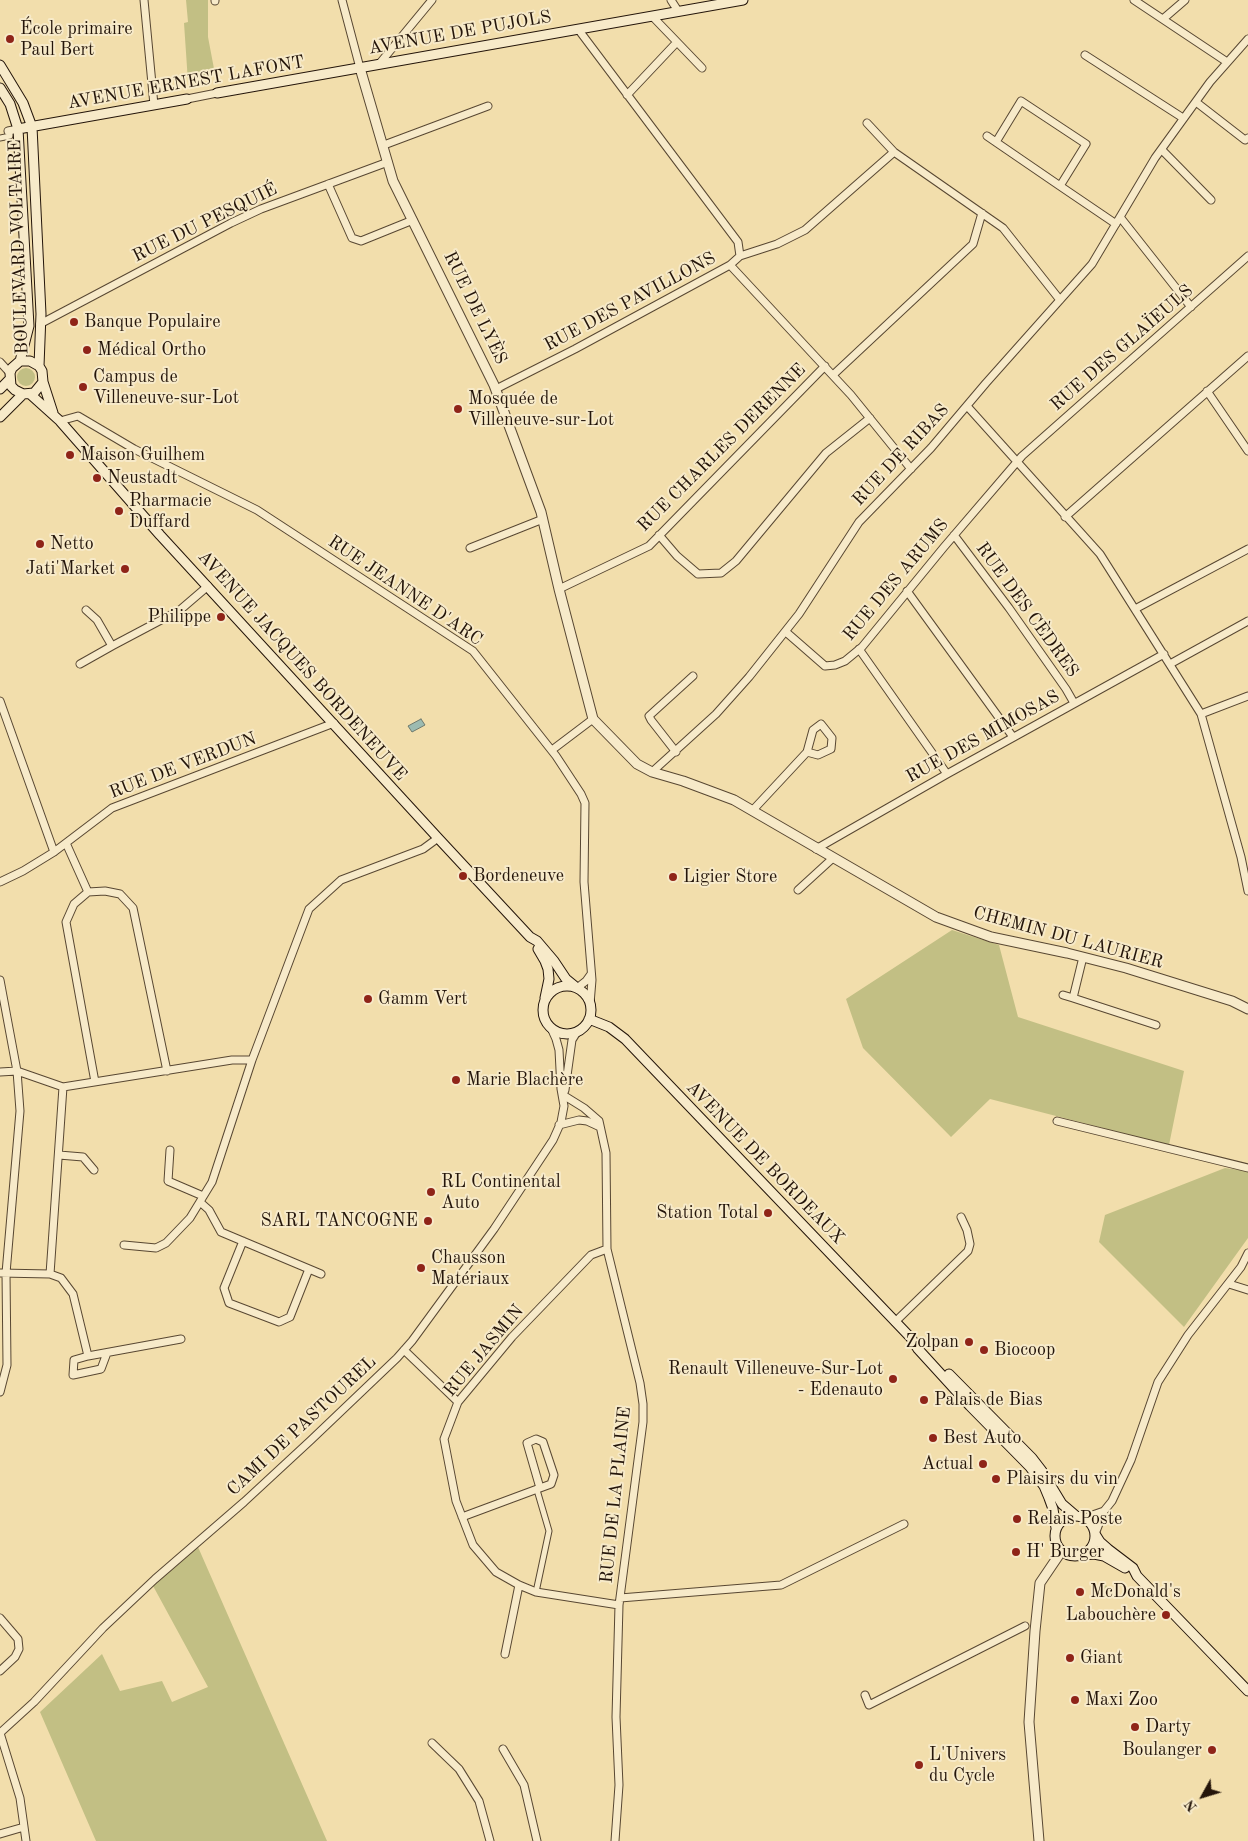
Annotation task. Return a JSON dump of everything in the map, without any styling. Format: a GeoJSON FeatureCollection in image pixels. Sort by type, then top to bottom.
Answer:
{"type":"FeatureCollection","features":[{"type":"Feature","properties":{"kind":"main road","name":"AVENUE DE PUJOLS"},"geometry":{"type":"LineString","coordinates":[[360,68],[743,0]]}},
{"type":"Feature","properties":{"kind":"main road","name":"BOULEVARD VOLTAIRE"},"geometry":{"type":"LineString","coordinates":[[0,65],[23,103],[32,127],[40,324],[39,366]]}},
{"type":"Feature","properties":{"kind":"main road","name":"AVENUE ERNEST LAFONT"},"geometry":{"type":"LineString","coordinates":[[217,93],[360,68]]}},
{"type":"Feature","properties":{"kind":"main road","name":"RUE DE LYÈS"},"geometry":{"type":"LineString","coordinates":[[360,68],[393,181],[496,389],[543,519],[593,719]]}},
{"type":"Feature","properties":{"kind":"main road","name":"BOULEVARD VOLTAIRE"},"geometry":{"type":"LineString","coordinates":[[0,88],[10,104],[29,326],[20,361]]}},
{"type":"Feature","properties":{"kind":"main road","name":"AVENUE ERNEST LAFONT"},"geometry":{"type":"LineString","coordinates":[[12,131],[187,99]]}},
{"type":"Feature","properties":{"kind":"main road"},"geometry":{"type":"LineString","coordinates":[[0,389],[16,364],[20,361],[30,361],[42,370],[43,382],[57,418]]}},
{"type":"Feature","properties":{"kind":"main road"},"geometry":{"type":"LineString","coordinates":[[10,376],[14,390],[27,394]]}},
{"type":"Feature","properties":{"kind":"main road"},"geometry":{"type":"LineString","coordinates":[[0,417],[27,394],[38,390],[43,382]]}},
{"type":"Feature","properties":{"kind":"main road","name":"AVENUE JACQUES BORDENEUVE"},"geometry":{"type":"LineString","coordinates":[[27,394],[57,418],[208,586],[530,937],[534,945],[541,952],[548,969],[548,988],[545,1001]]}},
{"type":"Feature","properties":{"kind":"main road","name":"CHEMIN DU LAURIER"},"geometry":{"type":"LineString","coordinates":[[593,719],[637,764],[652,772],[734,800],[936,917],[991,938],[1083,957],[1232,1001],[1248,1009]]}},
{"type":"Feature","properties":{"kind":"main road","name":"AVENUE JACQUES BORDENEUVE"},"geometry":{"type":"LineString","coordinates":[[530,937],[537,941],[566,979],[577,988]]}},
{"type":"Feature","properties":{"kind":"main road"},"geometry":{"type":"LineString","coordinates":[[571,986],[577,988],[587,997],[590,1004],[589,1019],[578,1032],[566,1034],[558,1032],[551,1028],[543,1014],[545,1001],[548,995],[559,987],[571,986]]}},
{"type":"Feature","properties":{"kind":"main road","name":"AVENUE DE BORDEAUX"},"geometry":{"type":"LineString","coordinates":[[589,1019],[609,1027],[625,1039],[895,1322],[920,1344],[1011,1437],[1042,1471],[1062,1504],[1080,1517]]}},
{"type":"Feature","properties":{"kind":"main road","name":"AVENUE DE BORDEAUX"},"geometry":{"type":"LineString","coordinates":[[911,1338],[918,1349],[972,1408],[1038,1476],[1053,1509],[1056,1528]]}},
{"type":"Feature","properties":{"kind":"main road"},"geometry":{"type":"LineString","coordinates":[[972,1408],[978,1410],[998,1430],[1011,1437]]}},
{"type":"Feature","properties":{"kind":"main road"},"geometry":{"type":"LineString","coordinates":[[1137,1576],[1133,1568],[1100,1542],[1091,1523],[1080,1517],[1065,1518],[1056,1528],[1055,1540],[1061,1552],[1072,1557],[1094,1554],[1104,1556],[1137,1576],[1248,1691]]}},
{"type":"Feature","properties":{"kind":"main road"},"geometry":{"type":"LineString","coordinates":[[1081,1556],[1090,1551],[1094,1545],[1095,1534]]}},
{"type":"Feature","properties":{"kind":"main road"},"geometry":{"type":"LineString","coordinates":[[1039,1841],[1029,1722],[1035,1631],[1040,1583],[1061,1552]]}},
{"type":"Feature","properties":{"kind":"street"},"geometry":{"type":"LineString","coordinates":[[144,0],[154,105]]}},
{"type":"Feature","properties":{"kind":"street"},"geometry":{"type":"LineString","coordinates":[[342,0],[360,68]]}},
{"type":"Feature","properties":{"kind":"street"},"geometry":{"type":"LineString","coordinates":[[380,63],[432,0]]}},
{"type":"Feature","properties":{"kind":"street"},"geometry":{"type":"LineString","coordinates":[[671,0],[678,11]]}},
{"type":"Feature","properties":{"kind":"street"},"geometry":{"type":"LineString","coordinates":[[1134,0],[1227,62]]}},
{"type":"Feature","properties":{"kind":"street"},"geometry":{"type":"LineString","coordinates":[[1163,19],[1185,0]]}},
{"type":"Feature","properties":{"kind":"street"},"geometry":{"type":"LineString","coordinates":[[652,16],[702,68]]}},
{"type":"Feature","properties":{"kind":"street","name":"RUE DES PAVILLONS"},"geometry":{"type":"LineString","coordinates":[[496,389],[730,265],[740,256],[738,242],[578,29]]}},
{"type":"Feature","properties":{"kind":"street","name":"RUE DE RIBAS"},"geometry":{"type":"LineString","coordinates":[[652,772],[676,752],[723,706],[786,632],[859,522],[932,448],[1092,264],[1155,158],[1210,82],[1248,39]]}},
{"type":"Feature","properties":{"kind":"street"},"geometry":{"type":"LineString","coordinates":[[627,94],[678,42]]}},
{"type":"Feature","properties":{"kind":"street"},"geometry":{"type":"LineString","coordinates":[[1085,55],[1183,118]]}},
{"type":"Feature","properties":{"kind":"street","name":"AVENUE ERNEST LAFONT"},"geometry":{"type":"LineString","coordinates":[[187,99],[217,93]]}},
{"type":"Feature","properties":{"kind":"street"},"geometry":{"type":"LineString","coordinates":[[996,142],[1021,101],[1086,144],[1060,186]]}},
{"type":"Feature","properties":{"kind":"street"},"geometry":{"type":"LineString","coordinates":[[1196,102],[1245,140],[1248,138]]}},
{"type":"Feature","properties":{"kind":"street"},"geometry":{"type":"LineString","coordinates":[[384,146],[488,106]]}},
{"type":"Feature","properties":{"kind":"street"},"geometry":{"type":"LineString","coordinates":[[867,123],[894,152],[1003,228],[1060,300]]}},
{"type":"Feature","properties":{"kind":"street"},"geometry":{"type":"LineString","coordinates":[[0,138],[10,136],[12,131]]}},
{"type":"Feature","properties":{"kind":"street"},"geometry":{"type":"LineString","coordinates":[[987,136],[1116,224]]}},
{"type":"Feature","properties":{"kind":"street"},"geometry":{"type":"LineString","coordinates":[[1162,150],[1211,200]]}},
{"type":"Feature","properties":{"kind":"street"},"geometry":{"type":"LineString","coordinates":[[740,256],[777,244],[805,230],[894,152]]}},
{"type":"Feature","properties":{"kind":"street","name":"RUE DU PESQUIÉ"},"geometry":{"type":"LineString","coordinates":[[40,324],[261,209],[388,162]]}},
{"type":"Feature","properties":{"kind":"street"},"geometry":{"type":"LineString","coordinates":[[328,184],[352,238],[361,242],[413,220]]}},
{"type":"Feature","properties":{"kind":"street"},"geometry":{"type":"LineString","coordinates":[[833,375],[973,244],[982,213]]}},
{"type":"Feature","properties":{"kind":"street"},"geometry":{"type":"LineString","coordinates":[[1120,217],[1191,307]]}},
{"type":"Feature","properties":{"kind":"street","name":"RUE DES GLAÏEULS"},"geometry":{"type":"LineString","coordinates":[[1017,463],[1022,456],[1248,256]]}},
{"type":"Feature","properties":{"kind":"street"},"geometry":{"type":"LineString","coordinates":[[730,265],[833,375],[911,469]]}},
{"type":"Feature","properties":{"kind":"street"},"geometry":{"type":"LineString","coordinates":[[1065,517],[1248,356]]}},
{"type":"Feature","properties":{"kind":"street"},"geometry":{"type":"LineString","coordinates":[[0,362],[10,376]]}},
{"type":"Feature","properties":{"kind":"street","name":"RUE CHARLES DERENNE"},"geometry":{"type":"LineString","coordinates":[[559,589],[649,546],[824,366]]}},
{"type":"Feature","properties":{"kind":"street"},"geometry":{"type":"LineString","coordinates":[[1207,391],[1248,451]]}},
{"type":"Feature","properties":{"kind":"street"},"geometry":{"type":"LineString","coordinates":[[967,406],[1100,554],[1201,714],[1248,891]]}},
{"type":"Feature","properties":{"kind":"street","name":"RUE JEANNE D'ARC"},"geometry":{"type":"LineString","coordinates":[[57,418],[78,416],[134,450],[257,510],[473,651],[552,750],[585,803],[584,882],[591,974],[590,1004]]}},
{"type":"Feature","properties":{"kind":"street"},"geometry":{"type":"LineString","coordinates":[[660,535],[677,556],[698,574],[721,573],[736,561],[826,453],[870,418]]}},
{"type":"Feature","properties":{"kind":"street","name":"RUE DES ARUMS"},"geometry":{"type":"LineString","coordinates":[[786,632],[825,666],[835,666],[844,661],[859,649],[1017,463]]}},
{"type":"Feature","properties":{"kind":"street"},"geometry":{"type":"LineString","coordinates":[[470,548],[543,519]]}},
{"type":"Feature","properties":{"kind":"street","name":"RUE DES CÈDRES"},"geometry":{"type":"LineString","coordinates":[[954,535],[1009,608],[1066,689],[1074,704]]}},
{"type":"Feature","properties":{"kind":"street"},"geometry":{"type":"LineString","coordinates":[[1135,609],[1248,548]]}},
{"type":"Feature","properties":{"kind":"street"},"geometry":{"type":"LineString","coordinates":[[80,664],[180,610],[208,586]]}},
{"type":"Feature","properties":{"kind":"street"},"geometry":{"type":"LineString","coordinates":[[907,591],[1013,737]]}},
{"type":"Feature","properties":{"kind":"street"},"geometry":{"type":"LineString","coordinates":[[86,610],[97,620],[112,646]]}},
{"type":"Feature","properties":{"kind":"street"},"geometry":{"type":"LineString","coordinates":[[1170,664],[1248,621]]}},
{"type":"Feature","properties":{"kind":"street"},"geometry":{"type":"LineString","coordinates":[[859,649],[947,774]]}},
{"type":"Feature","properties":{"kind":"street","name":"RUE DES MIMOSAS"},"geometry":{"type":"LineString","coordinates":[[816,849],[1164,654]]}},
{"type":"Feature","properties":{"kind":"street"},"geometry":{"type":"LineString","coordinates":[[676,752],[650,720],[649,716],[693,676]]}},
{"type":"Feature","properties":{"kind":"street"},"geometry":{"type":"LineString","coordinates":[[1201,714],[1248,696]]}},
{"type":"Feature","properties":{"kind":"street"},"geometry":{"type":"LineString","coordinates":[[0,701],[54,852]]}},
{"type":"Feature","properties":{"kind":"street"},"geometry":{"type":"LineString","coordinates":[[552,750],[593,719]]}},
{"type":"Feature","properties":{"kind":"street","name":"RUE DE VERDUN"},"geometry":{"type":"LineString","coordinates":[[0,882],[23,871],[54,852],[112,808],[334,723]]}},
{"type":"Feature","properties":{"kind":"street"},"geometry":{"type":"LineString","coordinates":[[752,811],[807,752]]}},
{"type":"Feature","properties":{"kind":"street"},"geometry":{"type":"LineString","coordinates":[[124,1245],[156,1248],[166,1243],[190,1218],[212,1182],[252,1060],[309,910],[341,880],[423,849],[438,838]]}},
{"type":"Feature","properties":{"kind":"street"},"geometry":{"type":"LineString","coordinates":[[66,843],[88,892]]}},
{"type":"Feature","properties":{"kind":"street"},"geometry":{"type":"LineString","coordinates":[[798,890],[833,858]]}},
{"type":"Feature","properties":{"kind":"street"},"geometry":{"type":"LineString","coordinates":[[95,1082],[66,922],[74,904],[88,892],[105,891],[120,894],[133,908],[166,1070]]}},
{"type":"Feature","properties":{"kind":"street"},"geometry":{"type":"LineString","coordinates":[[1073,998],[1083,957]]}},
{"type":"Feature","properties":{"kind":"street"},"geometry":{"type":"LineString","coordinates":[[577,988],[591,974]]}},
{"type":"Feature","properties":{"kind":"street"},"geometry":{"type":"LineString","coordinates":[[0,980],[17,1071],[20,1112],[3,1273],[7,1365],[0,1392]]}},
{"type":"Feature","properties":{"kind":"street"},"geometry":{"type":"LineString","coordinates":[[1063,995],[1156,1025]]}},
{"type":"Feature","properties":{"kind":"street","name":"CAMI DE PASTOUREL"},"geometry":{"type":"LineString","coordinates":[[0,1733],[34,1702],[109,1622],[155,1579],[244,1502],[404,1350],[494,1229],[553,1140],[564,1106],[559,1050],[551,1028]]}},
{"type":"Feature","properties":{"kind":"street","name":"CAMI DE PASTOUREL"},"geometry":{"type":"LineString","coordinates":[[563,1095],[572,1040],[578,1032]]}},
{"type":"Feature","properties":{"kind":"street"},"geometry":{"type":"LineString","coordinates":[[0,1072],[17,1071],[63,1086],[232,1060],[252,1060]]}},
{"type":"Feature","properties":{"kind":"street"},"geometry":{"type":"LineString","coordinates":[[50,1274],[63,1086]]}},
{"type":"Feature","properties":{"kind":"street","name":"RUE DE LA PLAINE"},"geometry":{"type":"LineString","coordinates":[[563,1095],[584,1108],[599,1121],[606,1153],[607,1249],[640,1383],[643,1404],[643,1422],[620,1602],[616,1717],[619,1785],[615,1841]]}},
{"type":"Feature","properties":{"kind":"street"},"geometry":{"type":"LineString","coordinates":[[559,1125],[579,1120],[588,1121],[600,1127]]}},
{"type":"Feature","properties":{"kind":"street"},"geometry":{"type":"LineString","coordinates":[[1057,1120],[1248,1168]]}},
{"type":"Feature","properties":{"kind":"street"},"geometry":{"type":"LineString","coordinates":[[170,1150],[168,1181],[202,1199],[221,1232],[321,1274]]}},
{"type":"Feature","properties":{"kind":"street"},"geometry":{"type":"LineString","coordinates":[[59,1155],[83,1157],[94,1170]]}},
{"type":"Feature","properties":{"kind":"street"},"geometry":{"type":"LineString","coordinates":[[895,1322],[968,1251],[970,1244],[967,1230],[961,1217]]}},
{"type":"Feature","properties":{"kind":"street"},"geometry":{"type":"LineString","coordinates":[[243,1241],[224,1288],[229,1303],[279,1322],[290,1317],[309,1269]]}},
{"type":"Feature","properties":{"kind":"street","name":"RUE JASMIN"},"geometry":{"type":"LineString","coordinates":[[607,1249],[591,1255],[512,1337],[458,1402],[444,1439],[456,1501],[462,1517],[473,1545],[496,1572],[536,1592],[620,1602],[781,1585],[904,1524]]}},
{"type":"Feature","properties":{"kind":"street"},"geometry":{"type":"LineString","coordinates":[[1095,1534],[1104,1511],[1112,1501],[1131,1460],[1158,1382],[1188,1335],[1229,1284],[1248,1253]]}},
{"type":"Feature","properties":{"kind":"street"},"geometry":{"type":"LineString","coordinates":[[3,1273],[50,1274],[61,1278],[73,1294],[88,1356]]}},
{"type":"Feature","properties":{"kind":"street"},"geometry":{"type":"LineString","coordinates":[[1229,1284],[1248,1290]]}},
{"type":"Feature","properties":{"kind":"street"},"geometry":{"type":"LineString","coordinates":[[108,1353],[101,1369],[73,1375],[74,1360],[88,1356],[182,1339]]}},
{"type":"Feature","properties":{"kind":"street"},"geometry":{"type":"LineString","coordinates":[[404,1350],[458,1402]]}},
{"type":"Feature","properties":{"kind":"street"},"geometry":{"type":"LineString","coordinates":[[462,1517],[539,1489],[552,1484],[554,1475],[543,1442],[536,1439],[527,1442],[539,1489],[549,1531],[536,1592]]}},
{"type":"Feature","properties":{"kind":"street"},"geometry":{"type":"LineString","coordinates":[[1080,1517],[1104,1511]]}},
{"type":"Feature","properties":{"kind":"street"},"geometry":{"type":"LineString","coordinates":[[505,1654],[519,1585]]}},
{"type":"Feature","properties":{"kind":"street"},"geometry":{"type":"LineString","coordinates":[[0,1618],[18,1639],[19,1649],[15,1657],[0,1671]]}},
{"type":"Feature","properties":{"kind":"street"},"geometry":{"type":"LineString","coordinates":[[865,1695],[869,1705],[1025,1626]]}},
{"type":"Feature","properties":{"kind":"street"},"geometry":{"type":"LineString","coordinates":[[0,1733],[20,1798],[26,1841]]}},
{"type":"Feature","properties":{"kind":"street"},"geometry":{"type":"LineString","coordinates":[[432,1743],[459,1769],[479,1801],[490,1841]]}},
{"type":"Feature","properties":{"kind":"street"},"geometry":{"type":"LineString","coordinates":[[503,1749],[524,1784],[537,1841]]}},
{"type":"Feature","properties":{"kind":"street"},"geometry":{"type":"LineString","coordinates":[[0,1834],[24,1827]]}},
{"type":"Feature","properties":{"kind":"shaded area"},"geometry":{"type":"Polygon","coordinates":[[[186,0],[208,0],[208,37],[215,74],[188,82],[184,23],[188,22],[186,0]]]}},
{"type":"Feature","properties":{"kind":"shaded area"},"geometry":{"type":"Polygon","coordinates":[[[22,368],[30,368],[35,373],[33,384],[22,386],[17,381],[17,373],[22,368]]]}},
{"type":"Feature","properties":{"kind":"shaded area"},"geometry":{"type":"Polygon","coordinates":[[[952,930],[999,945],[1018,1017],[1184,1071],[1169,1145],[990,1099],[951,1137],[863,1048],[846,999],[952,930]]]}},
{"type":"Feature","properties":{"kind":"shaded area"},"geometry":{"type":"Polygon","coordinates":[[[1225,1168],[1248,1171],[1248,1238],[1184,1327],[1099,1242],[1105,1215],[1225,1168]]]}},
{"type":"Feature","properties":{"kind":"shaded area"},"geometry":{"type":"Polygon","coordinates":[[[198,1547],[327,1841],[96,1841],[40,1712],[102,1654],[120,1691],[162,1681],[172,1702],[208,1687],[152,1584],[198,1547]]]}},
{"type":"Feature","properties":{"kind":"shaded area"},"geometry":{"type":"Polygon","coordinates":[[[1105,1583],[1110,1592],[1101,1597],[1096,1588],[1105,1583]]]}},
{"type":"Feature","properties":{"kind":"water"},"geometry":{"type":"Polygon","coordinates":[[[421,719],[425,725],[412,732],[408,726],[421,719]]]}},
{"type":"Feature","properties":{"kind":"place","name":"École primaire Paul Bert"},"geometry":{"type":"Point","coordinates":[10,39]}},
{"type":"Feature","properties":{"kind":"place","name":"Banque Populaire"},"geometry":{"type":"Point","coordinates":[74,322]}},
{"type":"Feature","properties":{"kind":"place","name":"Médical Ortho"},"geometry":{"type":"Point","coordinates":[87,350]}},
{"type":"Feature","properties":{"kind":"place","name":"Campus de Villeneuve-sur-Lot"},"geometry":{"type":"Point","coordinates":[83,387]}},
{"type":"Feature","properties":{"kind":"place","name":"Mosquée de Villeneuve-sur-Lot"},"geometry":{"type":"Point","coordinates":[458,409]}},
{"type":"Feature","properties":{"kind":"place","name":"Maison Guilhem"},"geometry":{"type":"Point","coordinates":[70,455]}},
{"type":"Feature","properties":{"kind":"place","name":"Neustadt"},"geometry":{"type":"Point","coordinates":[97,478]}},
{"type":"Feature","properties":{"kind":"place","name":"Pharmacie Duffard"},"geometry":{"type":"Point","coordinates":[119,511]}},
{"type":"Feature","properties":{"kind":"place","name":"Netto"},"geometry":{"type":"Point","coordinates":[40,544]}},
{"type":"Feature","properties":{"kind":"place","name":"Jati'Market"},"geometry":{"type":"Point","coordinates":[125,569]}},
{"type":"Feature","properties":{"kind":"place","name":"Philippe"},"geometry":{"type":"Point","coordinates":[221,617]}},
{"type":"Feature","properties":{"kind":"place","name":"Bordeneuve"},"geometry":{"type":"Point","coordinates":[463,876]}},
{"type":"Feature","properties":{"kind":"place","name":"Ligier Store"},"geometry":{"type":"Point","coordinates":[673,877]}},
{"type":"Feature","properties":{"kind":"place","name":"Gamm Vert"},"geometry":{"type":"Point","coordinates":[368,999]}},
{"type":"Feature","properties":{"kind":"place","name":"Marie Blachère"},"geometry":{"type":"Point","coordinates":[456,1080]}},
{"type":"Feature","properties":{"kind":"place","name":"RL Continental Auto"},"geometry":{"type":"Point","coordinates":[431,1192]}},
{"type":"Feature","properties":{"kind":"place","name":"Station Total"},"geometry":{"type":"Point","coordinates":[768,1213]}},
{"type":"Feature","properties":{"kind":"place","name":"SARL TANCOGNE"},"geometry":{"type":"Point","coordinates":[428,1221]}},
{"type":"Feature","properties":{"kind":"place","name":"Chausson Matériaux"},"geometry":{"type":"Point","coordinates":[421,1268]}},
{"type":"Feature","properties":{"kind":"place","name":"Zolpan"},"geometry":{"type":"Point","coordinates":[969,1342]}},
{"type":"Feature","properties":{"kind":"place","name":"Biocoop"},"geometry":{"type":"Point","coordinates":[984,1350]}},
{"type":"Feature","properties":{"kind":"place","name":"Renault Villeneuve-Sur-Lot - Edenauto"},"geometry":{"type":"Point","coordinates":[893,1379]}},
{"type":"Feature","properties":{"kind":"place","name":"Palais de Bias"},"geometry":{"type":"Point","coordinates":[924,1400]}},
{"type":"Feature","properties":{"kind":"place","name":"Best Auto"},"geometry":{"type":"Point","coordinates":[933,1438]}},
{"type":"Feature","properties":{"kind":"place","name":"Actual"},"geometry":{"type":"Point","coordinates":[983,1464]}},
{"type":"Feature","properties":{"kind":"place","name":"Plaisirs du vin"},"geometry":{"type":"Point","coordinates":[996,1479]}},
{"type":"Feature","properties":{"kind":"place","name":"Relais Poste"},"geometry":{"type":"Point","coordinates":[1017,1519]}},
{"type":"Feature","properties":{"kind":"place","name":"H' Burger"},"geometry":{"type":"Point","coordinates":[1016,1552]}},
{"type":"Feature","properties":{"kind":"place","name":"McDonald's"},"geometry":{"type":"Point","coordinates":[1080,1592]}},
{"type":"Feature","properties":{"kind":"place","name":"Labouchère"},"geometry":{"type":"Point","coordinates":[1166,1615]}},
{"type":"Feature","properties":{"kind":"place","name":"Giant"},"geometry":{"type":"Point","coordinates":[1070,1658]}},
{"type":"Feature","properties":{"kind":"place","name":"Maxi Zoo"},"geometry":{"type":"Point","coordinates":[1075,1700]}},
{"type":"Feature","properties":{"kind":"place","name":"Darty"},"geometry":{"type":"Point","coordinates":[1135,1727]}},
{"type":"Feature","properties":{"kind":"place","name":"Boulanger"},"geometry":{"type":"Point","coordinates":[1212,1750]}},
{"type":"Feature","properties":{"kind":"place","name":"L'Univers du Cycle"},"geometry":{"type":"Point","coordinates":[919,1765]}}]}
